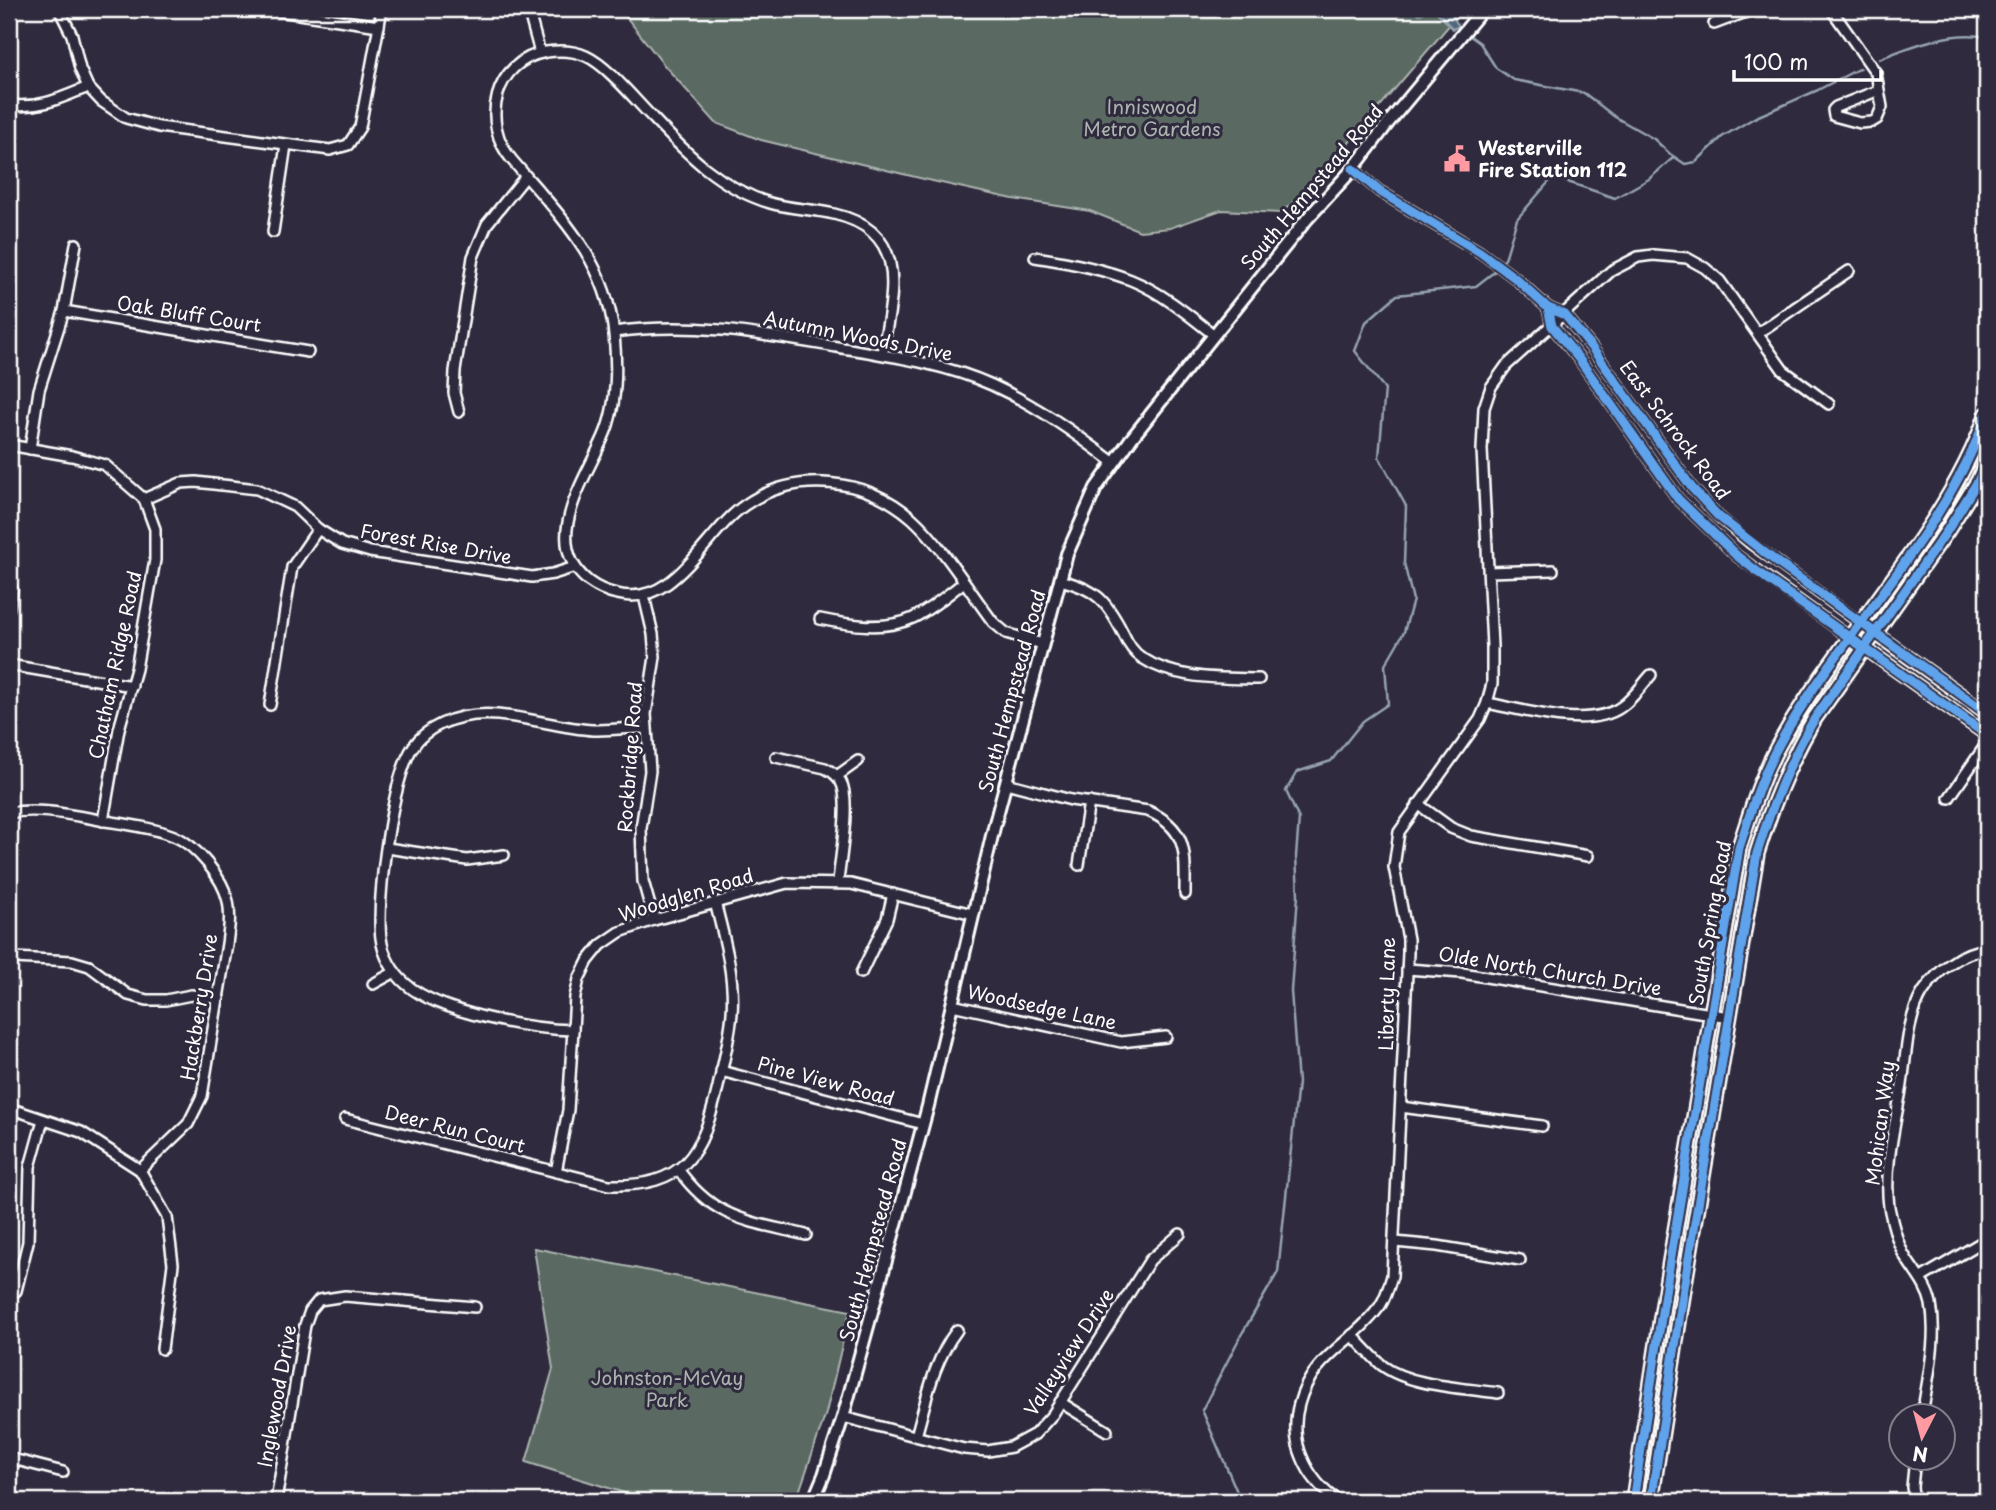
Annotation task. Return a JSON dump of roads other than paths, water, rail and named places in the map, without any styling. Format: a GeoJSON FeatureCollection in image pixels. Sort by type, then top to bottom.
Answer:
{"type":"FeatureCollection","features":[{"type":"Feature","properties":{"kind":"main road","name":"South Spring Road"},"geometry":{"type":"LineString","coordinates":[[1633,1501],[1739,848],[1758,790],[1780,741],[1859,622],[1932,522],[1984,435],[1987,414]]}},
{"type":"Feature","properties":{"kind":"main road","name":"South Spring Road"},"geometry":{"type":"LineString","coordinates":[[1651,1501],[1757,853],[1775,797],[1796,750],[1863,647],[1947,531],[1978,481],[1987,461]]}},
{"type":"Feature","properties":{"kind":"main road"},"geometry":{"type":"LineString","coordinates":[[1654,1363],[1672,1365]]}},
{"type":"Feature","properties":{"kind":"street"},"geometry":{"type":"LineString","coordinates":[[59,9],[72,35],[80,69],[88,86],[101,101],[126,118],[159,127],[330,150],[348,145],[362,118],[382,9]]}},
{"type":"Feature","properties":{"kind":"street"},"geometry":{"type":"LineString","coordinates":[[265,9],[379,26]]}},
{"type":"Feature","properties":{"kind":"street"},"geometry":{"type":"LineString","coordinates":[[527,9],[540,53]]}},
{"type":"Feature","properties":{"kind":"street","name":"South Hempstead Road"},"geometry":{"type":"LineString","coordinates":[[813,1501],[843,1417],[923,1124],[1006,783],[1067,554],[1096,488],[1113,462],[1307,219],[1353,169],[1483,9]]}},
{"type":"Feature","properties":{"kind":"street"},"geometry":{"type":"LineString","coordinates":[[1714,24],[1754,9]]}},
{"type":"Feature","properties":{"kind":"street"},"geometry":{"type":"LineString","coordinates":[[1831,9],[1876,73],[1879,90],[1882,107],[1881,113],[1871,122],[1860,123],[1834,116],[1833,110],[1836,107],[1879,90]]}},
{"type":"Feature","properties":{"kind":"street"},"geometry":{"type":"LineString","coordinates":[[882,354],[893,288],[892,264],[882,242],[862,223],[836,215],[771,203],[740,192],[705,170],[617,80],[588,56],[564,50],[540,53],[516,65],[507,75],[496,97],[494,108],[494,120],[502,149],[559,212],[593,263],[607,300],[614,332],[615,387],[607,428],[568,514],[566,536],[569,552],[575,566],[588,581],[605,591],[623,596],[644,596],[660,590],[742,507],[768,492],[797,484],[830,482],[859,488],[878,496],[913,520],[993,622],[1006,632],[1042,644]]}},
{"type":"Feature","properties":{"kind":"street"},"geometry":{"type":"LineString","coordinates":[[9,105],[37,106],[54,102],[88,86]]}},
{"type":"Feature","properties":{"kind":"street"},"geometry":{"type":"LineString","coordinates":[[273,232],[286,145]]}},
{"type":"Feature","properties":{"kind":"street","name":"East Schrock Road"},"geometry":{"type":"LineString","coordinates":[[1353,169],[1379,191],[1480,251],[1548,308],[1565,315],[1692,488],[1718,516],[1873,633],[1987,713]]}},
{"type":"Feature","properties":{"kind":"street"},"geometry":{"type":"LineString","coordinates":[[459,412],[454,393],[455,371],[473,257],[487,224],[526,176]]}},
{"type":"Feature","properties":{"kind":"street"},"geometry":{"type":"LineString","coordinates":[[30,449],[39,390],[64,311],[76,244]]}},
{"type":"Feature","properties":{"kind":"street","name":"Liberty Lane"},"geometry":{"type":"LineString","coordinates":[[1339,1501],[1319,1485],[1304,1464],[1298,1449],[1296,1414],[1302,1391],[1314,1370],[1380,1306],[1392,1276],[1408,939],[1398,893],[1394,857],[1399,832],[1480,719],[1492,684],[1482,450],[1484,408],[1491,387],[1506,366],[1611,271],[1638,257],[1668,255],[1686,258],[1705,268],[1720,281],[1783,370],[1829,404]]}},
{"type":"Feature","properties":{"kind":"street"},"geometry":{"type":"LineString","coordinates":[[1035,257],[1101,270],[1133,281],[1173,305],[1214,335]]}},
{"type":"Feature","properties":{"kind":"street"},"geometry":{"type":"LineString","coordinates":[[1758,333],[1849,271]]}},
{"type":"Feature","properties":{"kind":"street","name":"East Schrock Road"},"geometry":{"type":"LineString","coordinates":[[1548,308],[1552,326],[1586,368],[1678,499],[1706,528],[1737,556],[1987,735]]}},
{"type":"Feature","properties":{"kind":"street","name":"Oak Bluff Court"},"geometry":{"type":"LineString","coordinates":[[64,311],[308,352]]}},
{"type":"Feature","properties":{"kind":"street","name":"Autumn Woods Drive"},"geometry":{"type":"LineString","coordinates":[[614,332],[671,326],[713,328],[882,354],[945,368],[990,384],[1031,403],[1113,462]]}},
{"type":"Feature","properties":{"kind":"street"},"geometry":{"type":"LineString","coordinates":[[9,445],[105,465],[144,499]]}},
{"type":"Feature","properties":{"kind":"street","name":"Forest Rise Drive"},"geometry":{"type":"LineString","coordinates":[[144,499],[181,483],[196,482],[257,489],[295,508],[318,529],[342,544],[370,552],[508,574],[543,576],[575,566]]}},
{"type":"Feature","properties":{"kind":"street","name":"Chatham Ridge Road"},"geometry":{"type":"LineString","coordinates":[[103,821],[119,729],[132,686],[155,560],[155,529],[144,499]]}},
{"type":"Feature","properties":{"kind":"street"},"geometry":{"type":"LineString","coordinates":[[270,705],[292,567],[318,529]]}},
{"type":"Feature","properties":{"kind":"street"},"geometry":{"type":"LineString","coordinates":[[1489,572],[1553,570]]}},
{"type":"Feature","properties":{"kind":"street"},"geometry":{"type":"LineString","coordinates":[[1060,580],[1080,585],[1100,596],[1140,657],[1158,666],[1185,674],[1214,678],[1259,679]]}},
{"type":"Feature","properties":{"kind":"street"},"geometry":{"type":"LineString","coordinates":[[820,619],[841,624],[888,625],[911,619],[964,583]]}},
{"type":"Feature","properties":{"kind":"street"},"geometry":{"type":"LineString","coordinates":[[9,608],[12,589]]}},
{"type":"Feature","properties":{"kind":"street","name":"Rockbridge Road"},"geometry":{"type":"LineString","coordinates":[[644,596],[653,634],[655,657],[646,728],[650,771],[641,828],[643,881],[654,920]]}},
{"type":"Feature","properties":{"kind":"street"},"geometry":{"type":"LineString","coordinates":[[9,665],[132,686]]}},
{"type":"Feature","properties":{"kind":"street"},"geometry":{"type":"LineString","coordinates":[[1487,703],[1575,718],[1601,716],[1624,705],[1651,675]]}},
{"type":"Feature","properties":{"kind":"street"},"geometry":{"type":"LineString","coordinates":[[573,1030],[527,1026],[448,1006],[416,991],[395,972],[381,940],[379,905],[396,793],[405,761],[413,746],[427,731],[443,723],[478,714],[498,714],[592,730],[646,728]]}},
{"type":"Feature","properties":{"kind":"street"},"geometry":{"type":"LineString","coordinates":[[1949,798],[1987,743]]}},
{"type":"Feature","properties":{"kind":"street"},"geometry":{"type":"LineString","coordinates":[[776,757],[825,768],[842,783],[845,800],[838,882]]}},
{"type":"Feature","properties":{"kind":"street"},"geometry":{"type":"LineString","coordinates":[[837,776],[858,761]]}},
{"type":"Feature","properties":{"kind":"street"},"geometry":{"type":"LineString","coordinates":[[1006,783],[1089,802],[1148,811],[1159,816],[1174,827],[1185,851],[1185,894]]}},
{"type":"Feature","properties":{"kind":"street"},"geometry":{"type":"LineString","coordinates":[[1079,865],[1089,802]]}},
{"type":"Feature","properties":{"kind":"street"},"geometry":{"type":"LineString","coordinates":[[1418,804],[1451,828],[1471,836],[1588,856]]}},
{"type":"Feature","properties":{"kind":"street","name":"Hackberry Drive"},"geometry":{"type":"LineString","coordinates":[[9,813],[20,811],[58,814],[151,829],[176,837],[197,851],[213,871],[227,898],[230,922],[202,1096],[188,1124],[140,1170]]}},
{"type":"Feature","properties":{"kind":"street"},"geometry":{"type":"LineString","coordinates":[[387,848],[467,860],[504,855]]}},
{"type":"Feature","properties":{"kind":"street","name":"Woodglen Road"},"geometry":{"type":"LineString","coordinates":[[556,1172],[568,1110],[575,997],[579,979],[588,961],[601,945],[620,932],[787,883],[838,882],[973,914]]}},
{"type":"Feature","properties":{"kind":"street"},"geometry":{"type":"LineString","coordinates":[[861,973],[887,919],[893,894]]}},
{"type":"Feature","properties":{"kind":"street"},"geometry":{"type":"LineString","coordinates":[[715,902],[726,945],[732,1012],[721,1071],[704,1137],[693,1154],[678,1169],[700,1196],[713,1206],[743,1220],[806,1235]]}},
{"type":"Feature","properties":{"kind":"street","name":"Mohican Way"},"geometry":{"type":"LineString","coordinates":[[1924,1402],[1932,1348],[1931,1302],[1921,1278],[1903,1253],[1894,1230],[1887,1182],[1915,1007],[1935,977],[1950,962],[1987,949]]}},
{"type":"Feature","properties":{"kind":"street"},"geometry":{"type":"LineString","coordinates":[[14,958],[72,961],[89,966],[128,995],[146,1000],[166,1000],[191,995],[219,998]]}},
{"type":"Feature","properties":{"kind":"street","name":"Olde North Church Drive"},"geometry":{"type":"LineString","coordinates":[[1407,969],[1462,974],[1729,1017]]}},
{"type":"Feature","properties":{"kind":"street"},"geometry":{"type":"LineString","coordinates":[[373,984],[395,972]]}},
{"type":"Feature","properties":{"kind":"street","name":"Woodsedge Lane"},"geometry":{"type":"LineString","coordinates":[[952,1006],[1121,1042],[1166,1037]]}},
{"type":"Feature","properties":{"kind":"street","name":"Pine View Road"},"geometry":{"type":"LineString","coordinates":[[721,1071],[923,1124]]}},
{"type":"Feature","properties":{"kind":"street"},"geometry":{"type":"LineString","coordinates":[[1401,1107],[1542,1126]]}},
{"type":"Feature","properties":{"kind":"street"},"geometry":{"type":"LineString","coordinates":[[9,1108],[81,1132],[140,1170],[167,1217],[173,1264],[162,1349]]}},
{"type":"Feature","properties":{"kind":"street","name":"Deer Run Court"},"geometry":{"type":"LineString","coordinates":[[345,1119],[609,1185],[637,1185],[659,1180],[678,1169]]}},
{"type":"Feature","properties":{"kind":"street"},"geometry":{"type":"LineString","coordinates":[[16,1291],[28,1242],[30,1167],[43,1120]]}},
{"type":"Feature","properties":{"kind":"street","name":"Valleyview Drive"},"geometry":{"type":"LineString","coordinates":[[843,1417],[964,1449],[988,1451],[1012,1447],[1035,1434],[1060,1402],[1150,1260],[1180,1234]]}},
{"type":"Feature","properties":{"kind":"street"},"geometry":{"type":"LineString","coordinates":[[1921,1278],[1987,1240]]}},
{"type":"Feature","properties":{"kind":"street"},"geometry":{"type":"LineString","coordinates":[[1395,1242],[1520,1260]]}},
{"type":"Feature","properties":{"kind":"street","name":"Inglewood Drive"},"geometry":{"type":"LineString","coordinates":[[276,1501],[305,1325],[310,1311],[319,1300],[345,1296],[475,1307]]}},
{"type":"Feature","properties":{"kind":"street"},"geometry":{"type":"LineString","coordinates":[[916,1436],[934,1371],[943,1349],[957,1330]]}},
{"type":"Feature","properties":{"kind":"street"},"geometry":{"type":"LineString","coordinates":[[1352,1335],[1385,1367],[1402,1375],[1499,1393]]}},
{"type":"Feature","properties":{"kind":"street"},"geometry":{"type":"LineString","coordinates":[[1060,1402],[1107,1431]]}},
{"type":"Feature","properties":{"kind":"street"},"geometry":{"type":"LineString","coordinates":[[9,1458],[63,1472]]}},
{"type":"Feature","properties":{"kind":"street"},"geometry":{"type":"LineString","coordinates":[[1914,1472],[1914,1501]]}},
{"type":"Feature","properties":{"kind":"water"},"geometry":{"type":"Polygon","coordinates":[[[1402,9],[1447,9],[1459,26],[1453,29],[1436,11],[1420,14],[1402,9]]]}},
{"type":"Feature","properties":{"kind":"waterway"},"geometry":{"type":"LineString","coordinates":[[1466,33],[1480,43],[1496,68],[1514,80],[1584,93],[1615,117],[1654,139],[1685,164],[1696,162],[1722,137],[1754,118],[1860,68]]}},
{"type":"Feature","properties":{"kind":"waterway"},"geometry":{"type":"LineString","coordinates":[[1879,59],[1946,37],[1987,37]]}},
{"type":"Feature","properties":{"kind":"waterway"},"geometry":{"type":"LineString","coordinates":[[1241,1501],[1202,1410],[1278,1272],[1298,1083],[1291,991],[1298,895],[1296,856],[1299,819],[1286,791],[1297,772],[1331,761],[1363,721],[1388,704],[1385,665],[1404,632],[1413,600],[1404,563],[1406,506],[1379,457],[1385,389],[1355,351],[1366,322],[1397,295],[1476,286],[1494,272],[1505,259],[1517,219],[1553,177],[1615,198],[1649,179],[1674,157]]}},
{"type":"Feature","properties":{"kind":"place","name":"Westerville Fire Station 112"},"geometry":{"type":"Point","coordinates":[1457,159]}},
{"type":"Feature","properties":{"kind":"park label","name":"Inniswood Metro Gardens"},"geometry":{"type":"Point","coordinates":[1152,118]}},
{"type":"Feature","properties":{"kind":"park label","name":"Johnston-McVay Park"},"geometry":{"type":"Point","coordinates":[667,1389]}}]}
